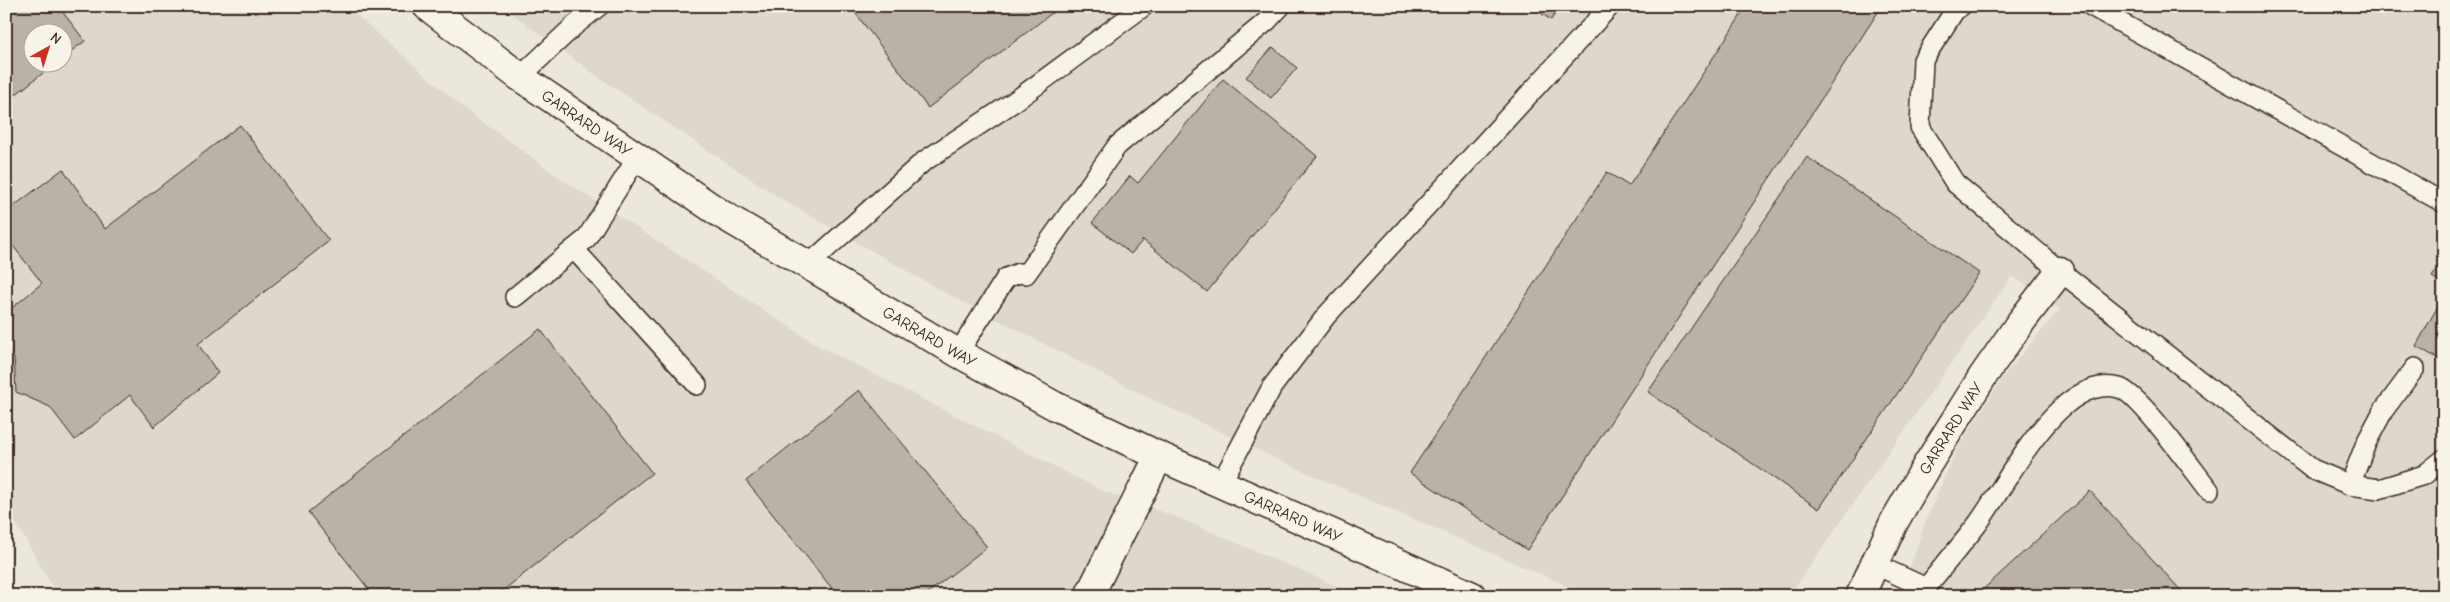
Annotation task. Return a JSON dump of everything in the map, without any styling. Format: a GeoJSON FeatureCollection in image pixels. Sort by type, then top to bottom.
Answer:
{"type":"FeatureCollection","features":[{"type":"Feature","properties":{"kind":"street","name":"GARRARD WAY"},"geometry":{"type":"LineString","coordinates":[[426,6],[520,77],[721,214],[806,266],[958,353],[1055,406],[1220,485],[1472,596]]}},
{"type":"Feature","properties":{"kind":"street","name":"GARRARD WAY"},"geometry":{"type":"LineString","coordinates":[[1860,596],[1894,522],[1927,465],[1983,376],[2020,322],[2060,271]]}},
{"type":"Feature","properties":{"kind":"street"},"geometry":{"type":"LineString","coordinates":[[1089,596],[1159,456]]}},
{"type":"Feature","properties":{"kind":"lane"},"geometry":{"type":"LineString","coordinates":[[520,77],[574,26],[599,6]]}},
{"type":"Feature","properties":{"kind":"lane"},"geometry":{"type":"LineString","coordinates":[[806,266],[923,162],[1015,100],[1144,6]]}},
{"type":"Feature","properties":{"kind":"lane"},"geometry":{"type":"LineString","coordinates":[[958,353],[1006,278],[1018,273],[1026,274],[1117,146],[1267,21],[1281,6]]}},
{"type":"Feature","properties":{"kind":"lane"},"geometry":{"type":"LineString","coordinates":[[1220,485],[1272,387],[1326,316],[1610,6]]}},
{"type":"Feature","properties":{"kind":"lane"},"geometry":{"type":"LineString","coordinates":[[1962,6],[1955,10],[1922,60],[1920,126],[1955,183],[2060,271],[2312,469],[2350,485],[2379,489],[2424,475],[2444,459]]}},
{"type":"Feature","properties":{"kind":"lane"},"geometry":{"type":"LineString","coordinates":[[2091,6],[2444,204]]}},
{"type":"Feature","properties":{"kind":"lane"},"geometry":{"type":"LineString","coordinates":[[515,297],[586,239],[637,158]]}},
{"type":"Feature","properties":{"kind":"lane"},"geometry":{"type":"LineString","coordinates":[[574,249],[697,385]]}},
{"type":"Feature","properties":{"kind":"lane"},"geometry":{"type":"LineString","coordinates":[[2350,485],[2366,443],[2383,411],[2416,368]]}},
{"type":"Feature","properties":{"kind":"lane"},"geometry":{"type":"LineString","coordinates":[[1874,564],[1930,592],[1977,526],[2046,421],[2062,406],[2081,394],[2100,388],[2118,388],[2128,392],[2209,490]]}},
{"type":"Feature","properties":{"kind":"shaded area"},"geometry":{"type":"Polygon","coordinates":[[[6,6],[346,6],[462,107],[566,182],[819,346],[1105,492],[1174,516],[1360,596],[58,596],[6,506],[6,6]]]}},
{"type":"Feature","properties":{"kind":"shaded area"},"geometry":{"type":"Polygon","coordinates":[[[502,6],[2444,6],[2444,596],[1900,596],[1927,517],[1956,451],[2002,378],[2060,309],[2012,276],[1789,596],[1591,596],[1309,474],[1157,402],[938,289],[781,199],[597,76],[502,6]]]}},
{"type":"Feature","properties":{"kind":"building"},"geometry":{"type":"Polygon","coordinates":[[[6,6],[58,6],[70,22],[22,22],[22,72],[44,72],[6,102],[6,6]]]}},
{"type":"Feature","properties":{"kind":"building"},"geometry":{"type":"Polygon","coordinates":[[[850,6],[1061,6],[928,108],[850,6]]]}},
{"type":"Feature","properties":{"kind":"building"},"geometry":{"type":"Polygon","coordinates":[[[1530,6],[1560,6],[1551,20],[1530,6]]]}},
{"type":"Feature","properties":{"kind":"building"},"geometry":{"type":"Polygon","coordinates":[[[1747,6],[1882,6],[1527,550],[1410,473],[1607,172],[1629,186],[1747,6]]]}},
{"type":"Feature","properties":{"kind":"building"},"geometry":{"type":"Polygon","coordinates":[[[72,24],[85,41],[72,51],[72,24]]]}},
{"type":"Feature","properties":{"kind":"building"},"geometry":{"type":"Polygon","coordinates":[[[1273,47],[1297,68],[1271,98],[1246,77],[1273,47]]]}},
{"type":"Feature","properties":{"kind":"building"},"geometry":{"type":"Polygon","coordinates":[[[1223,79],[1317,156],[1207,292],[1143,240],[1131,254],[1092,223],[1130,176],[1138,183],[1223,79]]]}},
{"type":"Feature","properties":{"kind":"building"},"geometry":{"type":"Polygon","coordinates":[[[240,125],[329,241],[198,344],[218,373],[154,427],[130,395],[75,440],[50,407],[16,392],[14,358],[6,349],[6,313],[42,283],[6,237],[6,212],[63,169],[105,229],[240,125]]]}},
{"type":"Feature","properties":{"kind":"building"},"geometry":{"type":"Polygon","coordinates":[[[1807,157],[1979,273],[1819,509],[1648,392],[1807,157]]]}},
{"type":"Feature","properties":{"kind":"building"},"geometry":{"type":"Polygon","coordinates":[[[2444,259],[2444,284],[2432,277],[2444,259]]]}},
{"type":"Feature","properties":{"kind":"building"},"geometry":{"type":"Polygon","coordinates":[[[2439,304],[2444,307],[2444,362],[2416,346],[2439,304]]]}},
{"type":"Feature","properties":{"kind":"building"},"geometry":{"type":"Polygon","coordinates":[[[540,329],[652,473],[496,596],[374,596],[308,512],[540,329]]]}},
{"type":"Feature","properties":{"kind":"building"},"geometry":{"type":"Polygon","coordinates":[[[859,390],[987,547],[924,596],[838,596],[746,481],[859,390]]]}},
{"type":"Feature","properties":{"kind":"building"},"geometry":{"type":"Polygon","coordinates":[[[2090,491],[2185,595],[1976,596],[2090,491]]]}},
{"type":"Feature","properties":{"kind":"building"},"geometry":{"type":"Polygon","coordinates":[[[1293,589],[1308,596],[1290,596],[1293,589]]]}}]}
